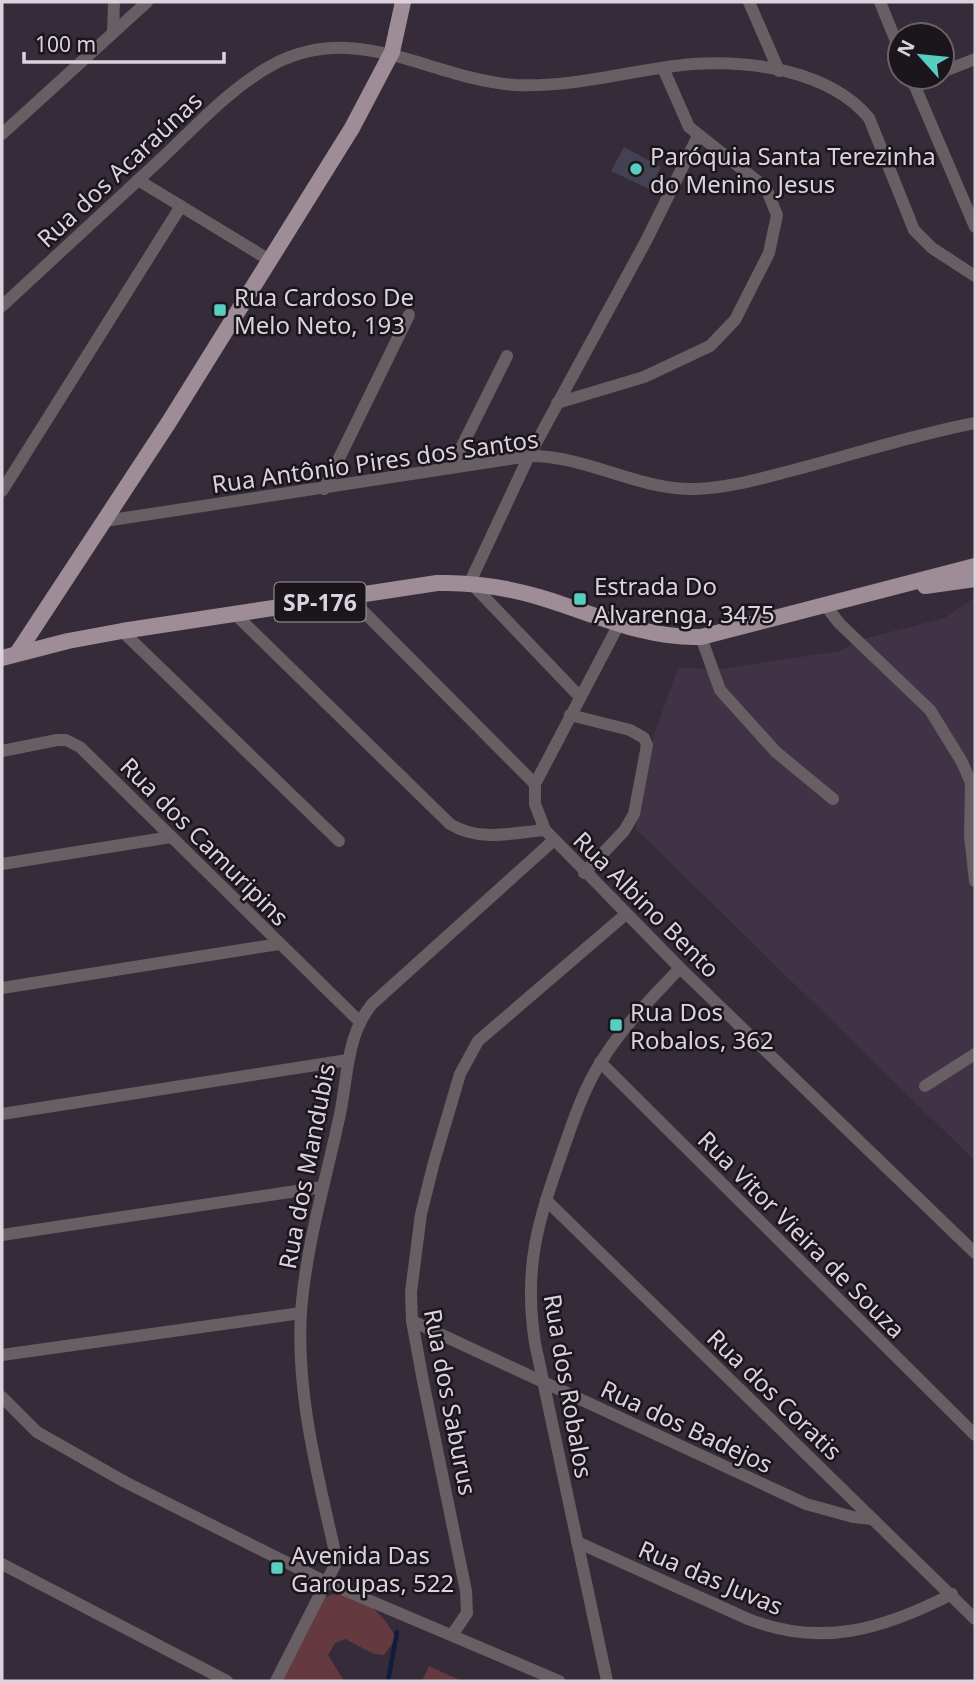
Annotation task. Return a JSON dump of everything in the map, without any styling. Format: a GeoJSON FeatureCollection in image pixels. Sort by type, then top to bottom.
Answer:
{"type":"FeatureCollection","features":[{"type":"Feature","properties":{"kind":"main road"},"geometry":{"type":"LineString","coordinates":[[18,652],[271,261],[372,95],[391,52],[403,2]]}},
{"type":"Feature","properties":{"kind":"main road","name":"SP-176"},"geometry":{"type":"LineString","coordinates":[[2,658],[18,652],[122,631],[437,583],[470,583],[540,597],[619,625],[668,637],[701,637],[975,566]]}},
{"type":"Feature","properties":{"kind":"main road","name":"SP-176"},"geometry":{"type":"LineString","coordinates":[[878,590],[971,584]]}},
{"type":"Feature","properties":{"kind":"street"},"geometry":{"type":"LineString","coordinates":[[113,32],[114,2]]}},
{"type":"Feature","properties":{"kind":"street"},"geometry":{"type":"LineString","coordinates":[[2,134],[147,2]]}},
{"type":"Feature","properties":{"kind":"street"},"geometry":{"type":"LineString","coordinates":[[749,2],[779,71]]}},
{"type":"Feature","properties":{"kind":"street"},"geometry":{"type":"LineString","coordinates":[[880,2],[888,21]]}},
{"type":"Feature","properties":{"kind":"street","name":"Rua dos Acaraúnas"},"geometry":{"type":"LineString","coordinates":[[2,306],[222,102],[275,64],[302,54],[334,48],[391,52],[475,80],[516,85],[564,85],[695,64],[779,71],[825,84],[857,103],[869,118],[914,230],[932,248],[975,276]]}},
{"type":"Feature","properties":{"kind":"street"},"geometry":{"type":"LineString","coordinates":[[956,66],[975,59]]}},
{"type":"Feature","properties":{"kind":"street"},"geometry":{"type":"LineString","coordinates":[[557,403],[644,377],[690,358],[710,346],[735,320],[769,253],[777,215],[766,188],[698,136],[680,110],[663,68]]}},
{"type":"Feature","properties":{"kind":"street"},"geometry":{"type":"LineString","coordinates":[[917,91],[975,227]]}},
{"type":"Feature","properties":{"kind":"street"},"geometry":{"type":"LineString","coordinates":[[580,697],[470,583],[529,456],[646,241],[698,136]]}},
{"type":"Feature","properties":{"kind":"street"},"geometry":{"type":"LineString","coordinates":[[138,180],[271,261]]}},
{"type":"Feature","properties":{"kind":"street"},"geometry":{"type":"LineString","coordinates":[[2,491],[181,205]]}},
{"type":"Feature","properties":{"kind":"street"},"geometry":{"type":"LineString","coordinates":[[324,489],[409,315]]}},
{"type":"Feature","properties":{"kind":"street"},"geometry":{"type":"LineString","coordinates":[[451,468],[507,356]]}},
{"type":"Feature","properties":{"kind":"street","name":"Rua Antônio Pires dos Santos"},"geometry":{"type":"LineString","coordinates":[[105,521],[529,456],[558,458],[693,489],[757,480],[931,431],[975,424]]}},
{"type":"Feature","properties":{"kind":"street"},"geometry":{"type":"LineString","coordinates":[[349,597],[535,784],[619,625]]}},
{"type":"Feature","properties":{"kind":"street"},"geometry":{"type":"LineString","coordinates":[[826,606],[839,623],[930,710],[962,762],[971,783],[970,836],[975,881]]}},
{"type":"Feature","properties":{"kind":"street"},"geometry":{"type":"LineString","coordinates":[[236,615],[450,824],[473,835],[549,835]]}},
{"type":"Feature","properties":{"kind":"street"},"geometry":{"type":"LineString","coordinates":[[122,631],[339,841]]}},
{"type":"Feature","properties":{"kind":"street"},"geometry":{"type":"LineString","coordinates":[[701,637],[720,690],[800,775],[833,799]]}},
{"type":"Feature","properties":{"kind":"street"},"geometry":{"type":"LineString","coordinates":[[570,715],[630,730],[644,738],[647,745],[630,822],[584,873]]}},
{"type":"Feature","properties":{"kind":"street","name":"Rua dos Camuripins"},"geometry":{"type":"LineString","coordinates":[[2,751],[57,740],[73,743],[359,1021]]}},
{"type":"Feature","properties":{"kind":"street","name":"Rua Albino Bento"},"geometry":{"type":"LineString","coordinates":[[535,784],[535,804],[549,835],[584,873],[975,1253]]}},
{"type":"Feature","properties":{"kind":"street","name":"Rua dos Mandubis"},"geometry":{"type":"LineString","coordinates":[[276,1681],[335,1565],[334,1548],[308,1422],[301,1313],[323,1187],[341,1111],[348,1060],[359,1021],[372,1004],[549,835]]}},
{"type":"Feature","properties":{"kind":"street"},"geometry":{"type":"LineString","coordinates":[[2,864],[171,837]]}},
{"type":"Feature","properties":{"kind":"street","name":"Rua dos Saburus"},"geometry":{"type":"LineString","coordinates":[[452,1635],[467,1613],[466,1591],[412,1321],[413,1262],[421,1214],[451,1102],[467,1057],[478,1041],[626,914]]}},
{"type":"Feature","properties":{"kind":"street"},"geometry":{"type":"LineString","coordinates":[[2,988],[279,944]]}},
{"type":"Feature","properties":{"kind":"street","name":"Rua dos Robalos"},"geometry":{"type":"LineString","coordinates":[[607,1681],[542,1381],[530,1310],[534,1240],[574,1119],[600,1062],[621,1033],[680,968]]}},
{"type":"Feature","properties":{"kind":"street"},"geometry":{"type":"LineString","coordinates":[[925,1086],[975,1054]]}},
{"type":"Feature","properties":{"kind":"street"},"geometry":{"type":"LineString","coordinates":[[2,1114],[348,1060]]}},
{"type":"Feature","properties":{"kind":"street","name":"Rua Vitor Vieira de Souza"},"geometry":{"type":"LineString","coordinates":[[600,1062],[975,1435]]}},
{"type":"Feature","properties":{"kind":"street"},"geometry":{"type":"LineString","coordinates":[[2,1235],[323,1187]]}},
{"type":"Feature","properties":{"kind":"street","name":"Rua dos Coratis"},"geometry":{"type":"LineString","coordinates":[[546,1200],[975,1619]]}},
{"type":"Feature","properties":{"kind":"street"},"geometry":{"type":"LineString","coordinates":[[2,1355],[301,1313]]}},
{"type":"Feature","properties":{"kind":"street","name":"Rua dos Badejos"},"geometry":{"type":"LineString","coordinates":[[412,1321],[806,1504],[853,1517],[873,1519]]}},
{"type":"Feature","properties":{"kind":"street"},"geometry":{"type":"LineString","coordinates":[[2,1397],[37,1432],[64,1449],[328,1583],[559,1681]]}},
{"type":"Feature","properties":{"kind":"street","name":"Rua das Juvas"},"geometry":{"type":"LineString","coordinates":[[577,1542],[768,1627],[814,1636],[880,1625],[918,1611],[952,1594]]}},
{"type":"Feature","properties":{"kind":"street"},"geometry":{"type":"LineString","coordinates":[[2,1564],[226,1681]]}},
{"type":"Feature","properties":{"kind":"shaded area"},"geometry":{"type":"Polygon","coordinates":[[[975,597],[975,1161],[636,829],[654,735],[678,668],[721,669],[839,651],[866,638],[945,618],[975,597]]]}},
{"type":"Feature","properties":{"kind":"shaded area"},"geometry":{"type":"Polygon","coordinates":[[[334,1594],[354,1598],[371,1607],[385,1621],[396,1638],[384,1655],[374,1654],[345,1639],[335,1643],[328,1655],[344,1681],[282,1681],[323,1598],[334,1594]]]}},
{"type":"Feature","properties":{"kind":"shaded area"},"geometry":{"type":"Polygon","coordinates":[[[429,1666],[462,1681],[422,1681],[429,1666]]]}},
{"type":"Feature","properties":{"kind":"building","name":"Paróquia Santa Terezinha do Menino Jesus"},"geometry":{"type":"Polygon","coordinates":[[[624,147],[661,167],[649,189],[611,171],[624,147]]]}},
{"type":"Feature","properties":{"kind":"waterway"},"geometry":{"type":"LineString","coordinates":[[388,1681],[397,1632]]}},
{"type":"Feature","properties":{"kind":"place","name":"Paróquia Santa Terezinha do Menino Jesus"},"geometry":{"type":"Point","coordinates":[636,169]}},
{"type":"Feature","properties":{"kind":"place","name":"Rua Cardoso De Melo Neto, 193"},"geometry":{"type":"Point","coordinates":[220,310]}},
{"type":"Feature","properties":{"kind":"place","name":"Estrada Do Alvarenga, 3475"},"geometry":{"type":"Point","coordinates":[580,599]}},
{"type":"Feature","properties":{"kind":"place","name":"Rua Dos Robalos, 362"},"geometry":{"type":"Point","coordinates":[616,1025]}},
{"type":"Feature","properties":{"kind":"place","name":"Avenida Das Garoupas, 522"},"geometry":{"type":"Point","coordinates":[277,1568]}}]}
